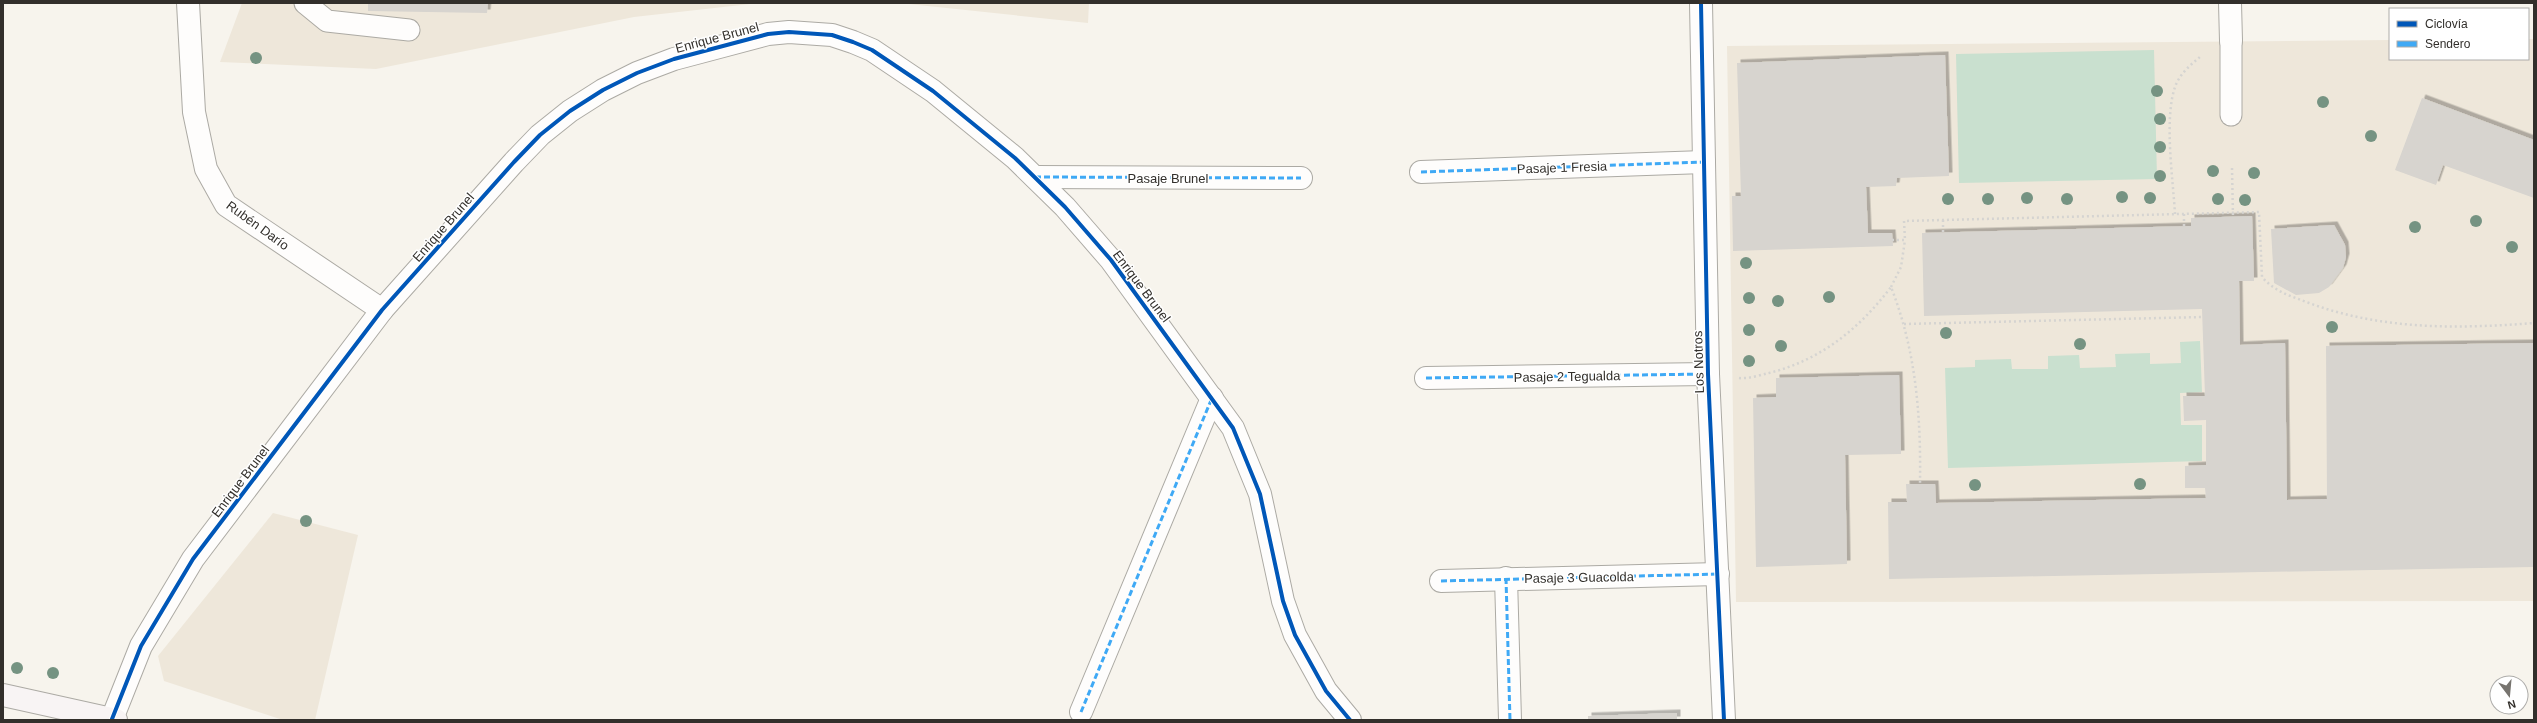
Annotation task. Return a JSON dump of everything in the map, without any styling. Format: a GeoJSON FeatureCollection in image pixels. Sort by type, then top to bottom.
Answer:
{"type":"FeatureCollection","features":[{"type":"Feature","properties":{"kind":"main road"},"geometry":{"type":"LineString","coordinates":[[3,694],[114,719]]}},
{"type":"Feature","properties":{"kind":"street","name":"Rubén Darío"},"geometry":{"type":"LineString","coordinates":[[188,3],[194,112],[206,169],[226,205],[382,310]]}},
{"type":"Feature","properties":{"kind":"street","name":"Los Notros"},"geometry":{"type":"LineString","coordinates":[[1701,3],[1708,374],[1724,720]]}},
{"type":"Feature","properties":{"kind":"street"},"geometry":{"type":"LineString","coordinates":[[2230,3],[2231,41]]}},
{"type":"Feature","properties":{"kind":"street","name":"Enrique Brunel"},"geometry":{"type":"LineString","coordinates":[[114,719],[141,646],[193,559],[382,310],[514,162],[540,135],[570,111],[603,90],[637,72],[674,59],[768,34],[789,32],[832,35],[872,50],[933,91],[975,123],[1034,177],[1065,207],[1111,260],[1233,428],[1260,494],[1283,601],[1295,636],[1326,691],[1350,720]]}},
{"type":"Feature","properties":{"kind":"street","name":"Pasaje 1 Fresia"},"geometry":{"type":"LineString","coordinates":[[1421,172],[1704,162]]}},
{"type":"Feature","properties":{"kind":"street","name":"Pasaje Brunel"},"geometry":{"type":"LineString","coordinates":[[1034,177],[1301,178]]}},
{"type":"Feature","properties":{"kind":"street","name":"Pasaje 2 Tegualda"},"geometry":{"type":"LineString","coordinates":[[1426,378],[1708,374]]}},
{"type":"Feature","properties":{"kind":"street"},"geometry":{"type":"LineString","coordinates":[[1081,712],[1212,398]]}},
{"type":"Feature","properties":{"kind":"street","name":"Pasaje 3 Guacolda"},"geometry":{"type":"LineString","coordinates":[[1441,581],[1506,578],[1718,574]]}},
{"type":"Feature","properties":{"kind":"street"},"geometry":{"type":"LineString","coordinates":[[1506,578],[1510,720]]}},
{"type":"Feature","properties":{"kind":"lane"},"geometry":{"type":"LineString","coordinates":[[305,3],[326,21],[408,30]]}},
{"type":"Feature","properties":{"kind":"lane"},"geometry":{"type":"LineString","coordinates":[[2231,41],[2231,115]]}},
{"type":"Feature","properties":{"kind":"path"},"geometry":{"type":"LineString","coordinates":[[2175,214],[2170,104],[2175,86],[2185,69],[2204,56]]}},
{"type":"Feature","properties":{"kind":"path"},"geometry":{"type":"LineString","coordinates":[[2232,168],[2233,217]]}},
{"type":"Feature","properties":{"kind":"path"},"geometry":{"type":"LineString","coordinates":[[1708,374],[1742,378],[1777,371],[1810,358],[1843,338],[1876,306],[1891,287],[1900,267],[1905,240],[1904,221],[2259,212],[2262,277],[2284,295],[2330,310],[2386,324],[2493,326],[2534,323]]}},
{"type":"Feature","properties":{"kind":"path"},"geometry":{"type":"LineString","coordinates":[[2184,214],[2184,226]]}},
{"type":"Feature","properties":{"kind":"path"},"geometry":{"type":"LineString","coordinates":[[1943,220],[1943,233]]}},
{"type":"Feature","properties":{"kind":"path"},"geometry":{"type":"LineString","coordinates":[[1892,240],[1905,240]]}},
{"type":"Feature","properties":{"kind":"path"},"geometry":{"type":"LineString","coordinates":[[1891,287],[1904,324],[1918,391],[1920,484]]}},
{"type":"Feature","properties":{"kind":"path"},"geometry":{"type":"LineString","coordinates":[[1904,324],[2203,317]]}},
{"type":"Feature","properties":{"kind":"shaded area"},"geometry":{"type":"Polygon","coordinates":[[[242,3],[759,3],[634,17],[376,69],[220,62],[242,3]]]}},
{"type":"Feature","properties":{"kind":"shaded area"},"geometry":{"type":"Polygon","coordinates":[[[899,3],[1089,3],[1088,23],[899,3]]]}},
{"type":"Feature","properties":{"kind":"shaded area"},"geometry":{"type":"Polygon","coordinates":[[[2529,39],[2534,39],[2534,601],[1736,602],[1727,46],[2389,40],[2389,60],[2529,60],[2529,39]]]}},
{"type":"Feature","properties":{"kind":"shaded area"},"geometry":{"type":"Polygon","coordinates":[[[273,513],[358,535],[315,720],[283,720],[164,681],[158,656],[273,513]]]}},
{"type":"Feature","properties":{"kind":"green space"},"geometry":{"type":"Polygon","coordinates":[[[2154,50],[2157,179],[1959,183],[1956,54],[2154,50]]]}},
{"type":"Feature","properties":{"kind":"green space"},"geometry":{"type":"Polygon","coordinates":[[[2200,341],[2202,392],[2180,393],[2181,425],[2202,425],[2202,461],[1948,468],[1945,368],[1975,367],[1975,360],[2011,359],[2012,369],[2048,369],[2048,356],[2079,355],[2080,368],[2116,367],[2115,354],[2150,353],[2150,364],[2181,363],[2180,342],[2200,341]]]}},
{"type":"Feature","properties":{"kind":"building"},"geometry":{"type":"Polygon","coordinates":[[[368,3],[488,3],[487,13],[368,11],[368,3]]]}},
{"type":"Feature","properties":{"kind":"building"},"geometry":{"type":"Polygon","coordinates":[[[1945,55],[1949,176],[1897,178],[1896,186],[1866,187],[1868,233],[1892,233],[1893,246],[1733,251],[1732,196],[1741,196],[1737,63],[1945,55]]]}},
{"type":"Feature","properties":{"kind":"building"},"geometry":{"type":"Polygon","coordinates":[[[2422,98],[2534,140],[2534,198],[2443,165],[2436,185],[2395,170],[2422,98]]]}},
{"type":"Feature","properties":{"kind":"building"},"geometry":{"type":"Polygon","coordinates":[[[2252,216],[2254,281],[2239,281],[2240,345],[2285,343],[2287,500],[2327,499],[2326,346],[2534,343],[2534,567],[1889,579],[1888,502],[1907,502],[1906,484],[1935,484],[1936,503],[2206,498],[2205,488],[2185,488],[2185,466],[2206,465],[2206,420],[2184,421],[2183,396],[2205,396],[2202,309],[1924,316],[1922,233],[2191,226],[2191,218],[2252,216]]]}},
{"type":"Feature","properties":{"kind":"building"},"geometry":{"type":"Polygon","coordinates":[[[2334,225],[2345,245],[2346,257],[2343,268],[2329,287],[2319,293],[2296,295],[2274,283],[2271,229],[2334,225]]]}},
{"type":"Feature","properties":{"kind":"building"},"geometry":{"type":"Polygon","coordinates":[[[1899,375],[1901,454],[1845,455],[1847,564],[1756,567],[1753,398],[1776,397],[1776,378],[1899,375]]]}},
{"type":"Feature","properties":{"kind":"building"},"geometry":{"type":"Polygon","coordinates":[[[1677,713],[1677,720],[1588,720],[1588,716],[1677,713]]]}},
{"type":"Feature","properties":{"kind":"marked path"},"geometry":{"type":"LineString","coordinates":[[1421,172],[1704,162]]}},
{"type":"Feature","properties":{"kind":"marked path"},"geometry":{"type":"LineString","coordinates":[[1035,177],[1301,178]]}},
{"type":"Feature","properties":{"kind":"marked path"},"geometry":{"type":"LineString","coordinates":[[1426,378],[1708,374]]}},
{"type":"Feature","properties":{"kind":"marked path"},"geometry":{"type":"LineString","coordinates":[[1081,712],[1212,398]]}},
{"type":"Feature","properties":{"kind":"marked path"},"geometry":{"type":"LineString","coordinates":[[1441,581],[1718,574]]}},
{"type":"Feature","properties":{"kind":"marked path"},"geometry":{"type":"LineString","coordinates":[[1506,578],[1510,720]]}},
{"type":"Feature","properties":{"kind":"cycle path"},"geometry":{"type":"LineString","coordinates":[[1701,3],[1708,374],[1724,720]]}},
{"type":"Feature","properties":{"kind":"cycle path"},"geometry":{"type":"LineString","coordinates":[[112,719],[141,646],[193,559],[382,310],[514,162],[540,135],[570,111],[603,90],[637,73],[674,59],[768,34],[789,32],[832,35],[853,42],[872,50],[933,91],[1015,158],[1065,207],[1111,260],[1233,428],[1260,494],[1283,601],[1295,635],[1326,691],[1350,720]]}}]}
